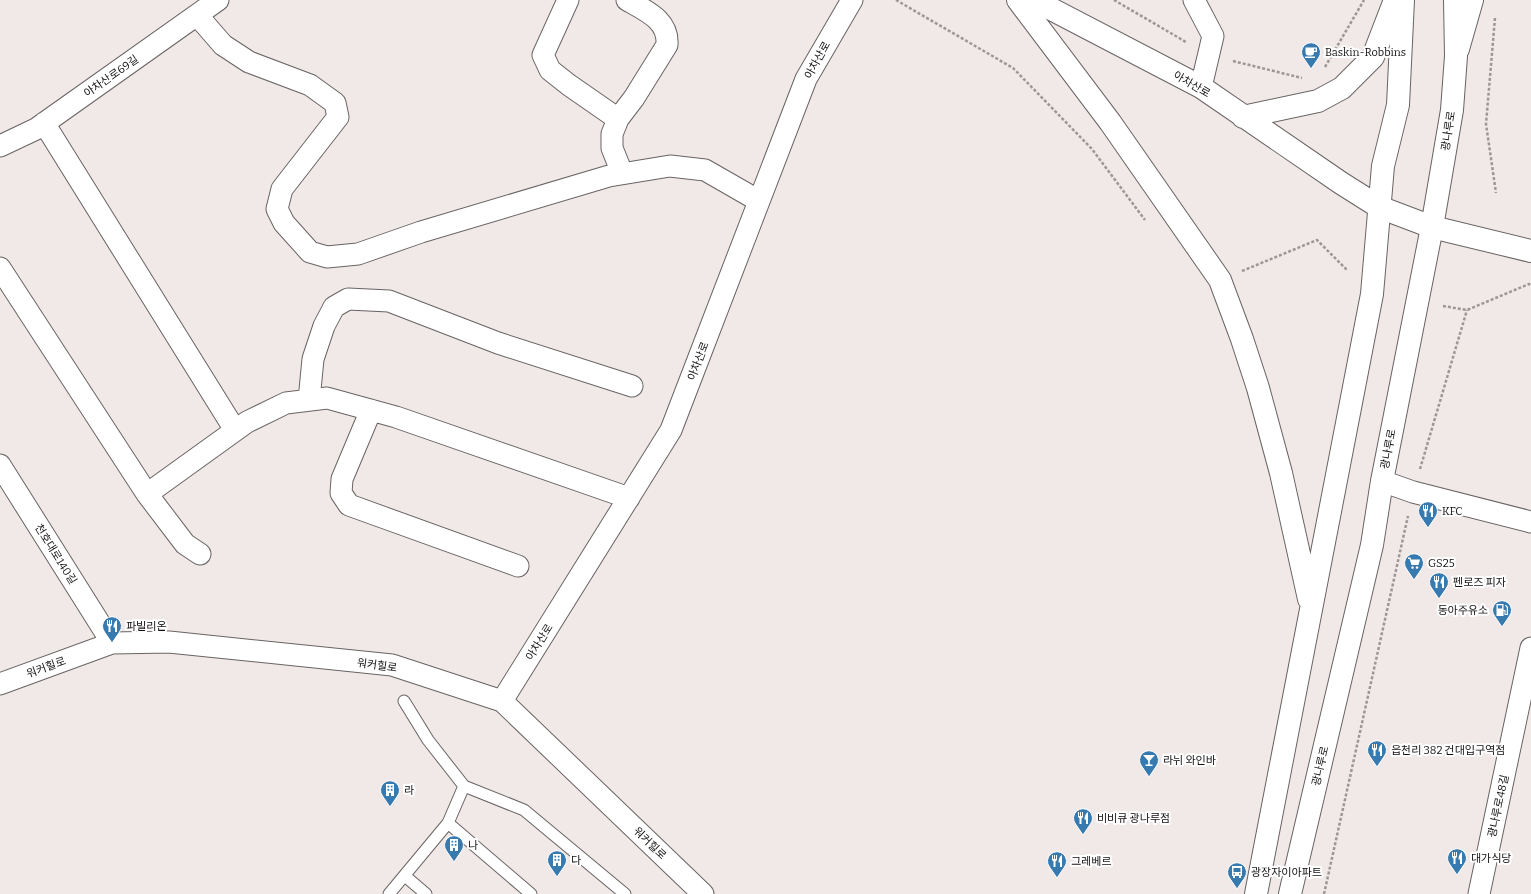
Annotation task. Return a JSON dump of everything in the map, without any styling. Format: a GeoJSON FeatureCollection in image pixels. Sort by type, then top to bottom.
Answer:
{"type":"FeatureCollection","features":[{"type":"Feature","properties":{"kind":"main road"},"geometry":{"type":"LineString","coordinates":[[1018,0],[1110,122],[1220,280],[1242,338],[1260,395],[1281,474],[1311,608]]}},
{"type":"Feature","properties":{"kind":"main road","name":"아차산로"},"geometry":{"type":"LineString","coordinates":[[1034,0],[1201,87],[1341,183],[1380,207],[1432,226],[1531,252]]}},
{"type":"Feature","properties":{"kind":"main road"},"geometry":{"type":"LineString","coordinates":[[1243,117],[1318,101],[1342,88],[1373,57],[1395,0]]}},
{"type":"Feature","properties":{"kind":"main road"},"geometry":{"type":"LineString","coordinates":[[1256,894],[1372,294],[1383,166],[1398,105],[1404,0]]}},
{"type":"Feature","properties":{"kind":"main road","name":"광나루로"},"geometry":{"type":"LineString","coordinates":[[1290,894],[1372,545],[1382,481],[1432,226],[1452,110],[1456,56],[1455,0]]}},
{"type":"Feature","properties":{"kind":"main road"},"geometry":{"type":"LineString","coordinates":[[1456,56],[1472,0]]}},
{"type":"Feature","properties":{"kind":"street","name":"아차산로69길"},"geometry":{"type":"LineString","coordinates":[[0,146],[36,129],[218,0]]}},
{"type":"Feature","properties":{"kind":"street"},"geometry":{"type":"LineString","coordinates":[[568,0],[543,55],[550,70],[618,119]]}},
{"type":"Feature","properties":{"kind":"street"},"geometry":{"type":"LineString","coordinates":[[622,174],[612,148],[612,134],[618,119],[634,98],[667,45],[668,35],[663,24],[627,0]]}},
{"type":"Feature","properties":{"kind":"street","name":"아차산로"},"geometry":{"type":"LineString","coordinates":[[502,701],[671,430],[806,79],[852,0]]}},
{"type":"Feature","properties":{"kind":"street"},"geometry":{"type":"LineString","coordinates":[[1194,0],[1213,36],[1201,87]]}},
{"type":"Feature","properties":{"kind":"street"},"geometry":{"type":"LineString","coordinates":[[197,15],[223,45],[250,62],[310,85],[335,103],[338,117],[282,189],[277,209],[284,223],[310,252],[327,257],[358,254],[421,232],[609,176],[670,166],[705,170],[759,201]]}},
{"type":"Feature","properties":{"kind":"street"},"geometry":{"type":"LineString","coordinates":[[44,123],[235,430]]}},
{"type":"Feature","properties":{"kind":"street"},"geometry":{"type":"LineString","coordinates":[[0,268],[147,494],[185,544],[200,554]]}},
{"type":"Feature","properties":{"kind":"street"},"geometry":{"type":"LineString","coordinates":[[309,400],[313,359],[324,326],[334,307],[348,299],[389,301],[498,343],[632,386]]}},
{"type":"Feature","properties":{"kind":"street"},"geometry":{"type":"LineString","coordinates":[[147,494],[247,422],[286,403],[327,398],[371,410],[629,498]]}},
{"type":"Feature","properties":{"kind":"street"},"geometry":{"type":"LineString","coordinates":[[371,410],[342,479],[341,493],[349,504],[372,514],[518,566]]}},
{"type":"Feature","properties":{"kind":"street","name":"천호대로140길"},"geometry":{"type":"LineString","coordinates":[[0,466],[112,643]]}},
{"type":"Feature","properties":{"kind":"street"},"geometry":{"type":"LineString","coordinates":[[1382,481],[1413,492],[1531,522]]}},
{"type":"Feature","properties":{"kind":"street","name":"워커힐로"},"geometry":{"type":"LineString","coordinates":[[0,684],[112,643],[169,642],[392,665],[502,701],[703,894]]}},
{"type":"Feature","properties":{"kind":"street","name":"광나루로48길"},"geometry":{"type":"LineString","coordinates":[[1479,894],[1531,648]]}},
{"type":"Feature","properties":{"kind":"lane"},"geometry":{"type":"LineString","coordinates":[[404,701],[428,740],[464,786],[524,810],[625,894]]}},
{"type":"Feature","properties":{"kind":"lane"},"geometry":{"type":"LineString","coordinates":[[389,894],[448,823],[464,786]]}},
{"type":"Feature","properties":{"kind":"lane"},"geometry":{"type":"LineString","coordinates":[[448,823],[531,894]]}},
{"type":"Feature","properties":{"kind":"lane"},"geometry":{"type":"LineString","coordinates":[[405,876],[426,894]]}},
{"type":"Feature","properties":{"kind":"path"},"geometry":{"type":"LineString","coordinates":[[896,0],[1013,68],[1092,149],[1147,223]]}},
{"type":"Feature","properties":{"kind":"path"},"geometry":{"type":"LineString","coordinates":[[1114,0],[1208,55],[1342,88]]}},
{"type":"Feature","properties":{"kind":"path"},"geometry":{"type":"LineString","coordinates":[[1325,68],[1364,0]]}},
{"type":"Feature","properties":{"kind":"path"},"geometry":{"type":"LineString","coordinates":[[1495,16],[1486,124],[1496,193]]}},
{"type":"Feature","properties":{"kind":"path"},"geometry":{"type":"LineString","coordinates":[[1220,280],[1317,240]]}},
{"type":"Feature","properties":{"kind":"path"},"geometry":{"type":"LineString","coordinates":[[1324,894],[1413,492],[1467,310],[1529,284],[1531,285]]}},
{"type":"Feature","properties":{"kind":"place","name":"Baskin-Robbins"},"geometry":{"type":"Point","coordinates":[1311,69]}},
{"type":"Feature","properties":{"kind":"place","name":"KFC"},"geometry":{"type":"Point","coordinates":[1428,528]}},
{"type":"Feature","properties":{"kind":"place","name":"GS25"},"geometry":{"type":"Point","coordinates":[1414,580]}},
{"type":"Feature","properties":{"kind":"place","name":"펜로즈 피자"},"geometry":{"type":"Point","coordinates":[1439,599]}},
{"type":"Feature","properties":{"kind":"place","name":"동아주유소"},"geometry":{"type":"Point","coordinates":[1502,627]}},
{"type":"Feature","properties":{"kind":"place","name":"파빌리온"},"geometry":{"type":"Point","coordinates":[112,643]}},
{"type":"Feature","properties":{"kind":"place","name":"읍천리 382 건대입구역점"},"geometry":{"type":"Point","coordinates":[1377,767]}},
{"type":"Feature","properties":{"kind":"place","name":"라뉘 와인바"},"geometry":{"type":"Point","coordinates":[1149,777]}},
{"type":"Feature","properties":{"kind":"place","name":"라"},"geometry":{"type":"Point","coordinates":[390,807]}},
{"type":"Feature","properties":{"kind":"place","name":"비비큐 광나루점"},"geometry":{"type":"Point","coordinates":[1083,835]}},
{"type":"Feature","properties":{"kind":"place","name":"나"},"geometry":{"type":"Point","coordinates":[454,862]}},
{"type":"Feature","properties":{"kind":"place","name":"대가식당"},"geometry":{"type":"Point","coordinates":[1457,875]}},
{"type":"Feature","properties":{"kind":"place","name":"다"},"geometry":{"type":"Point","coordinates":[557,877]}},
{"type":"Feature","properties":{"kind":"place","name":"그레베르"},"geometry":{"type":"Point","coordinates":[1057,878]}},
{"type":"Feature","properties":{"kind":"place","name":"광장자이아파트"},"geometry":{"type":"Point","coordinates":[1237,889]}}]}
